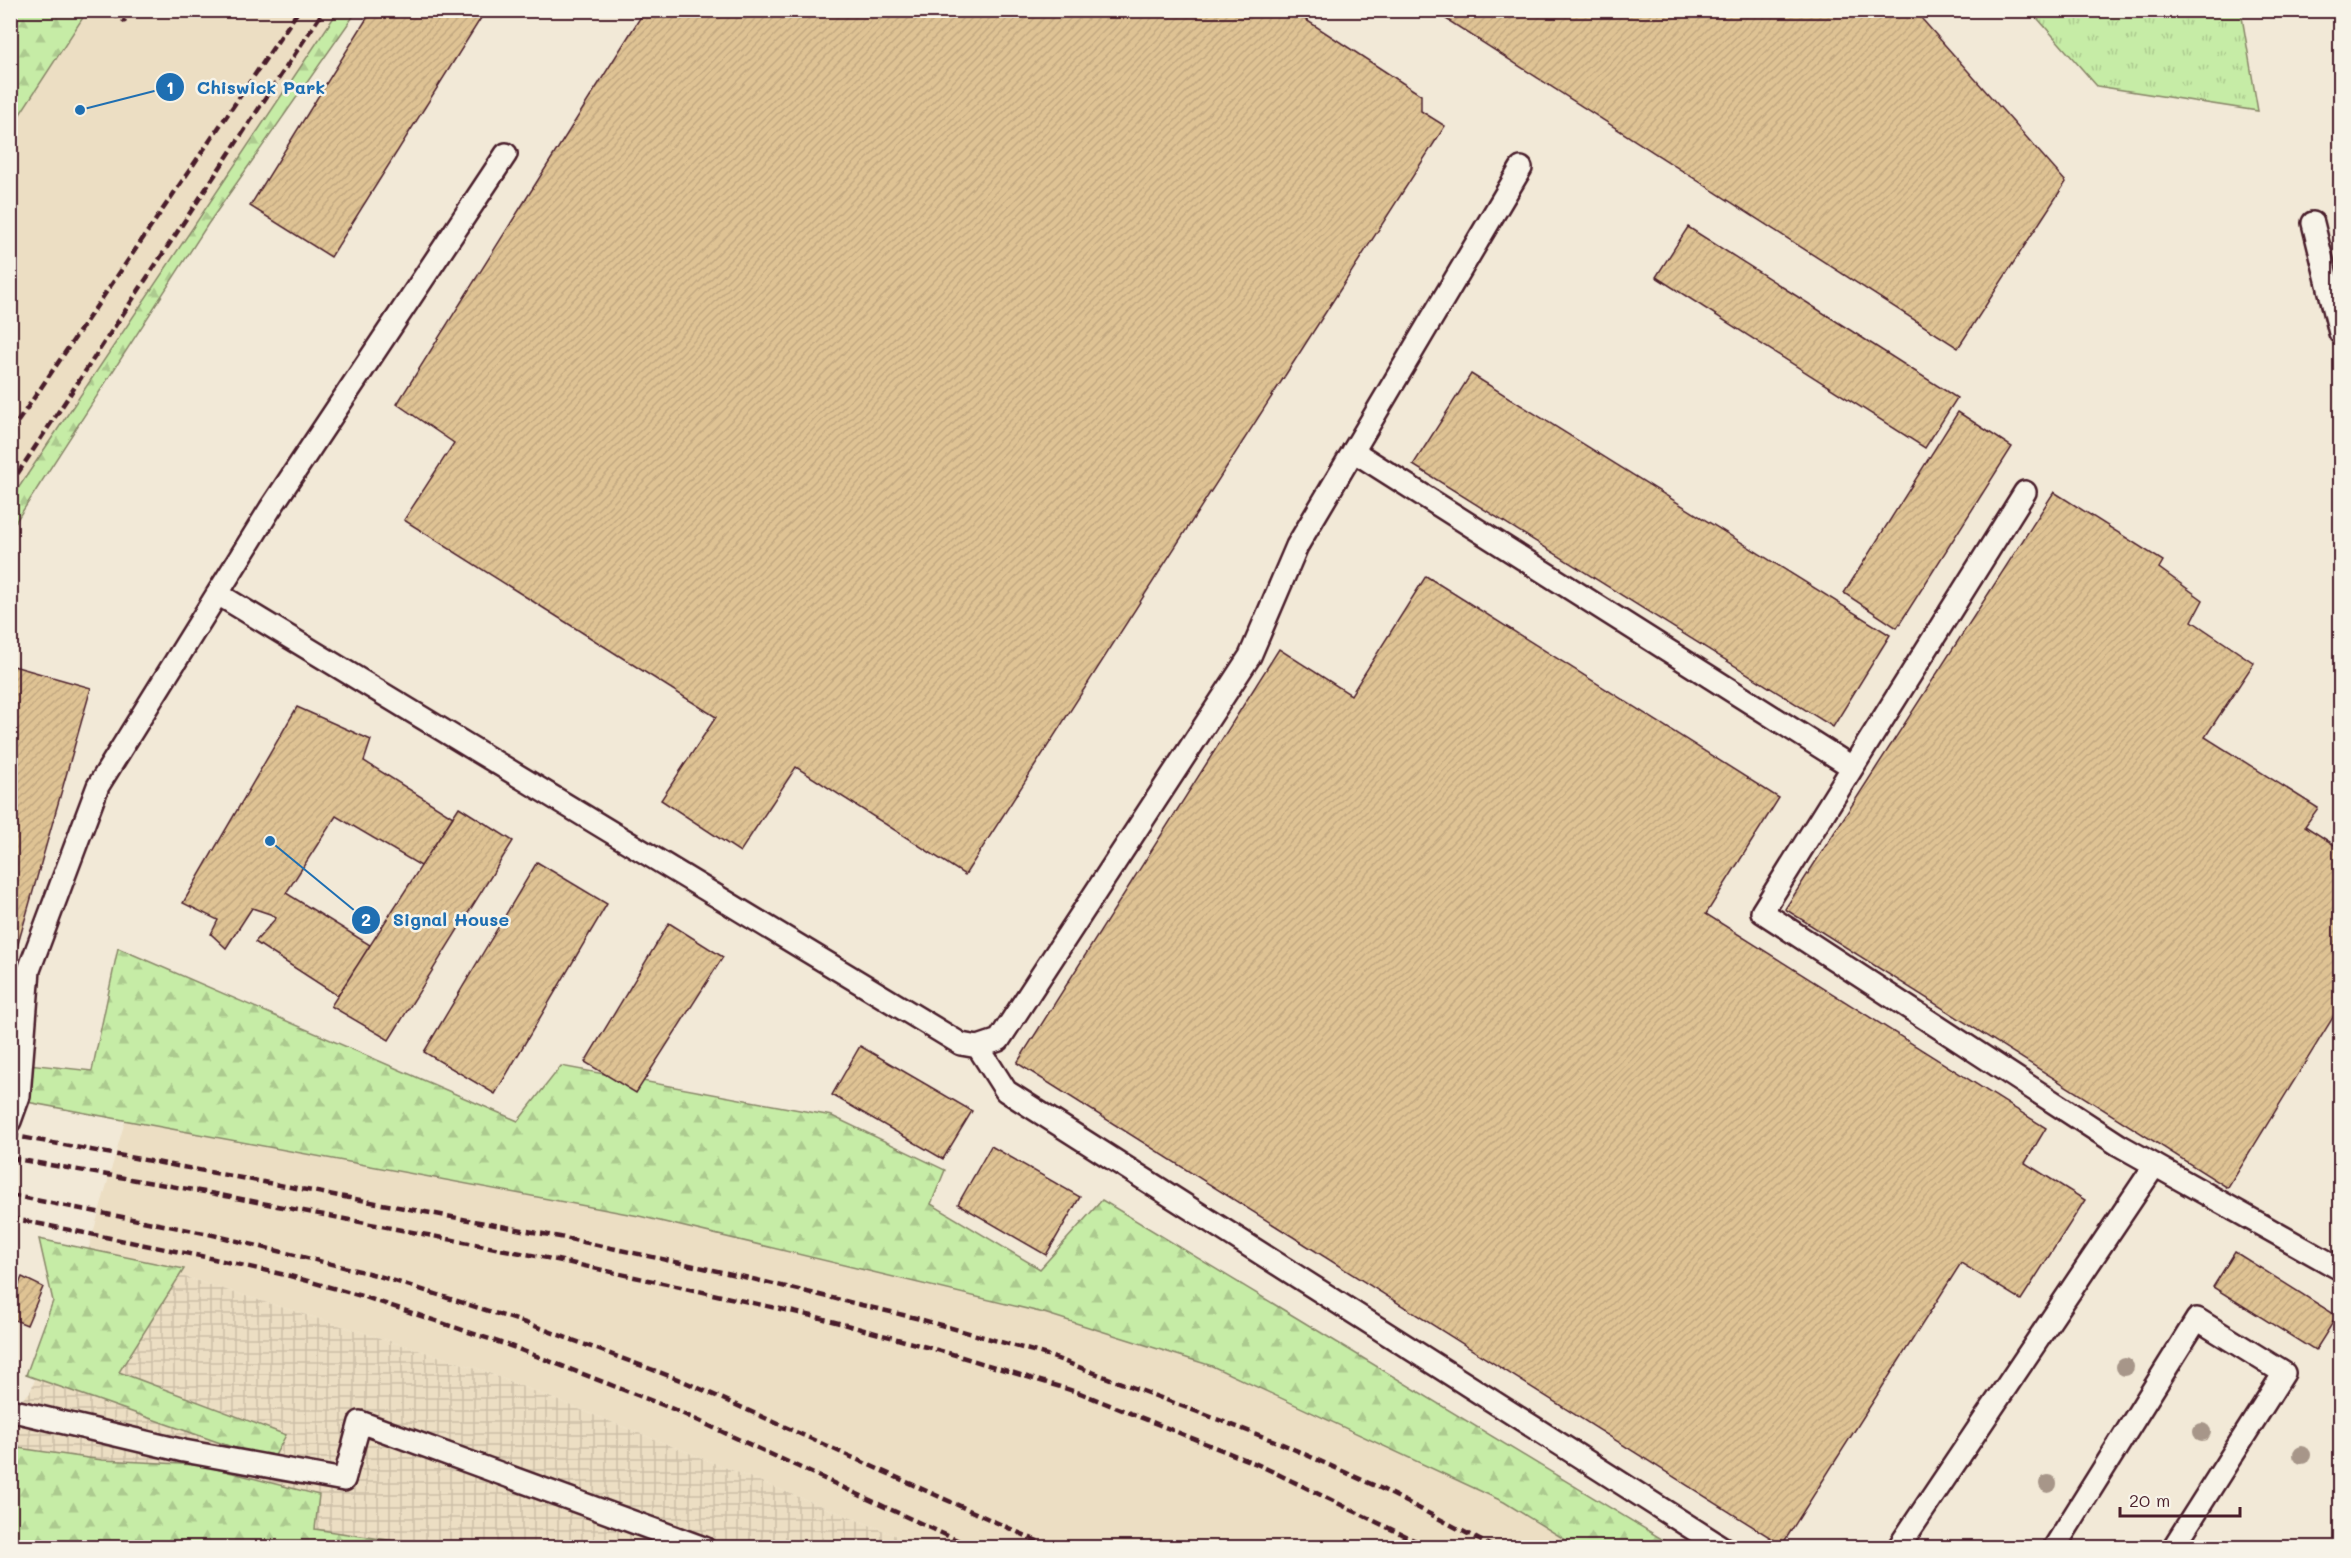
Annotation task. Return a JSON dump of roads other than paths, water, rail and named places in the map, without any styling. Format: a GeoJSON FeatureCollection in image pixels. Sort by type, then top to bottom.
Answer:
{"type":"FeatureCollection","features":[{"type":"Feature","properties":{"kind":"lane"},"geometry":{"type":"LineString","coordinates":[[10,1121],[19,1096],[29,970],[98,786],[277,499],[506,154]]}},
{"type":"Feature","properties":{"kind":"lane"},"geometry":{"type":"LineString","coordinates":[[218,594],[961,1044],[978,1047],[999,1040],[1251,656],[1297,546],[1521,168]]}},
{"type":"Feature","properties":{"kind":"lane"},"geometry":{"type":"LineString","coordinates":[[2313,223],[2340,333]]}},
{"type":"Feature","properties":{"kind":"lane"},"geometry":{"type":"LineString","coordinates":[[1353,451],[1852,767]]}},
{"type":"Feature","properties":{"kind":"lane"},"geometry":{"type":"LineString","coordinates":[[2025,492],[1762,912],[2119,1144],[2340,1269]]}},
{"type":"Feature","properties":{"kind":"lane"},"geometry":{"type":"LineString","coordinates":[[978,1047],[1006,1091],[1723,1548]]}},
{"type":"Feature","properties":{"kind":"lane"},"geometry":{"type":"LineString","coordinates":[[1898,1548],[2155,1165]]}},
{"type":"Feature","properties":{"kind":"lane"},"geometry":{"type":"LineString","coordinates":[[2054,1548],[2197,1318],[2284,1373],[2173,1548]]}},
{"type":"Feature","properties":{"kind":"lane"},"geometry":{"type":"LineString","coordinates":[[10,1410],[183,1451],[344,1480],[360,1422],[704,1548]]}},
{"type":"Feature","properties":{"kind":"railway"},"geometry":{"type":"LineString","coordinates":[[10,433],[299,10]]}},
{"type":"Feature","properties":{"kind":"railway"},"geometry":{"type":"LineString","coordinates":[[10,485],[324,10]]}},
{"type":"Feature","properties":{"kind":"railway"},"geometry":{"type":"LineString","coordinates":[[10,1135],[560,1237],[736,1275],[916,1318],[1047,1355],[1280,1443],[1380,1488],[1495,1548]]}},
{"type":"Feature","properties":{"kind":"railway"},"geometry":{"type":"LineString","coordinates":[[10,1158],[205,1192],[557,1260],[817,1317],[952,1354],[1080,1393],[1259,1465],[1430,1548]]}},
{"type":"Feature","properties":{"kind":"railway"},"geometry":{"type":"LineString","coordinates":[[10,1195],[209,1234],[376,1275],[532,1325],[683,1381],[1053,1548]]}},
{"type":"Feature","properties":{"kind":"railway"},"geometry":{"type":"LineString","coordinates":[[10,1218],[290,1276],[365,1297],[513,1347],[673,1409],[974,1548]]}},
{"type":"Feature","properties":{"kind":"place","name":"Chiswick Park"},"geometry":{"type":"Point","coordinates":[80,110]}},
{"type":"Feature","properties":{"kind":"place","name":"Signal House"},"geometry":{"type":"Point","coordinates":[270,841]}}]}
